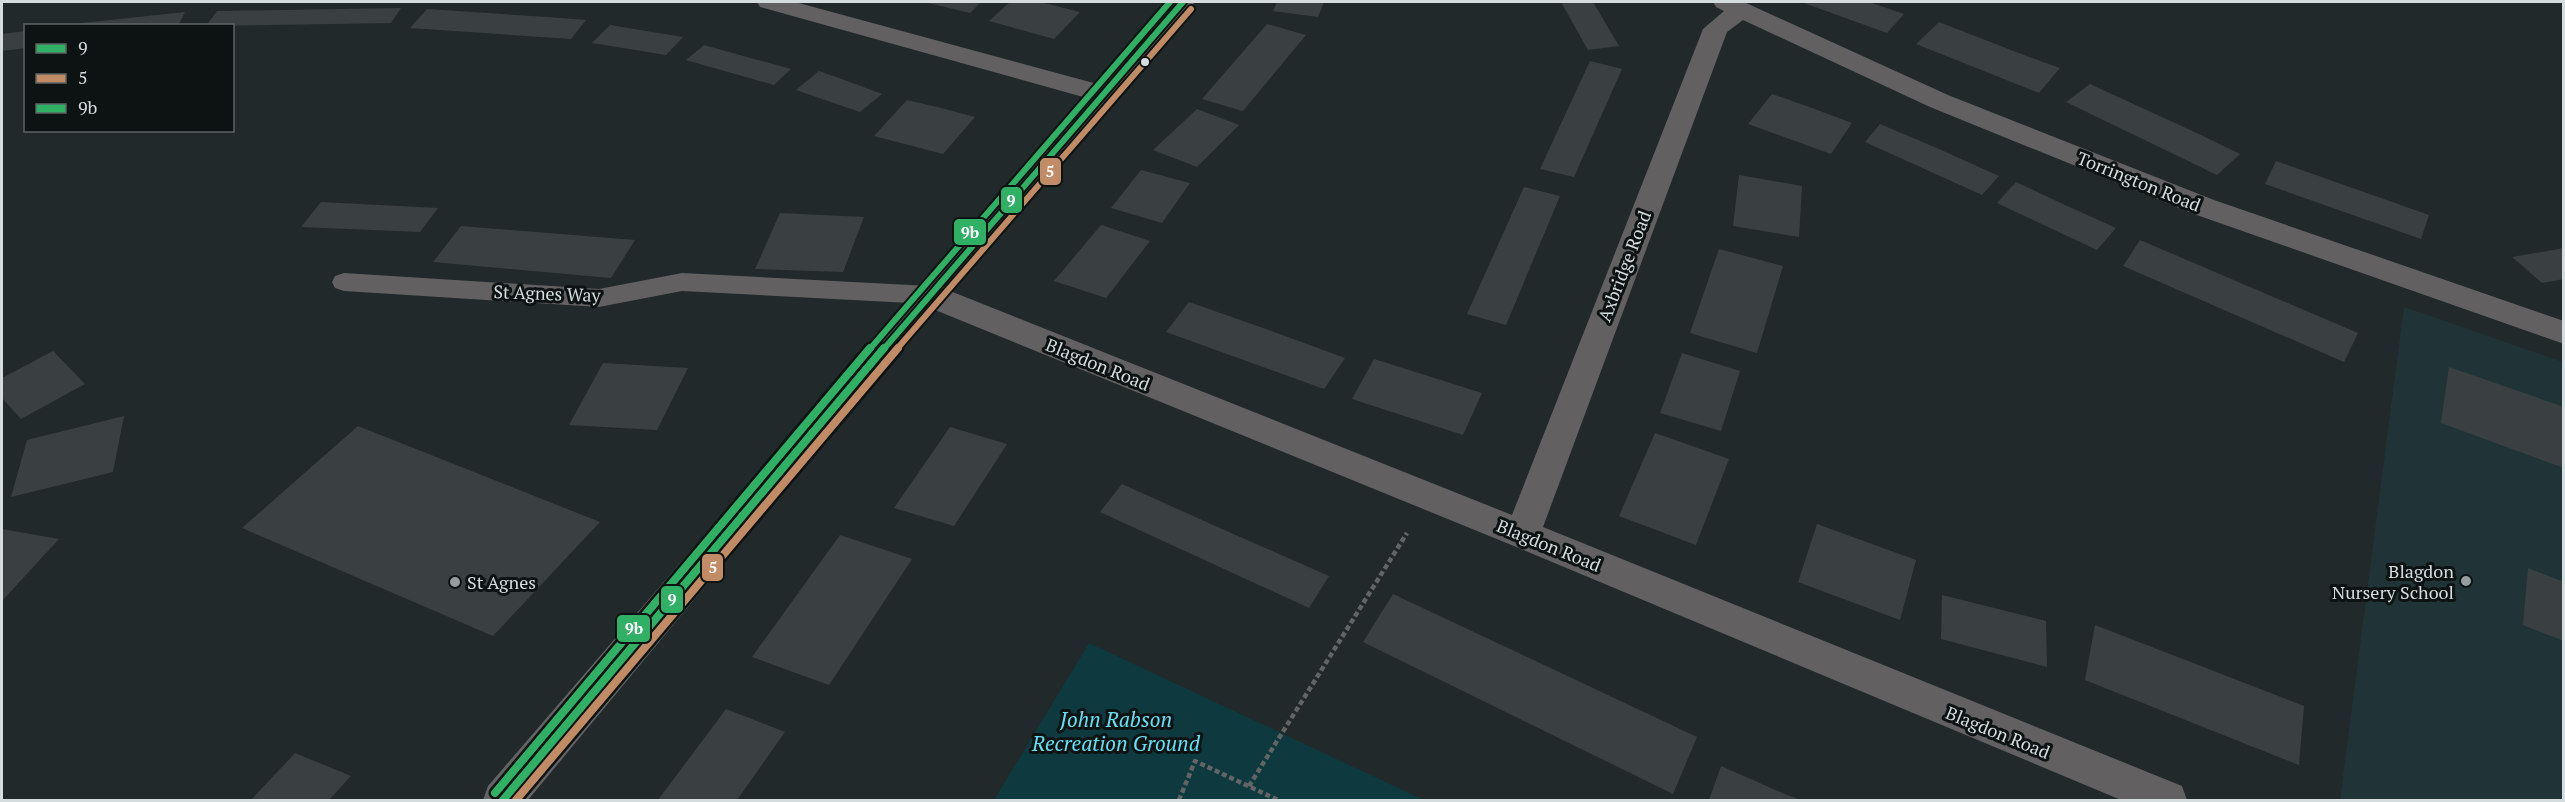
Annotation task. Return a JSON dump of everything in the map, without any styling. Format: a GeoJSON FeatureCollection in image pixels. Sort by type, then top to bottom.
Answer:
{"type":"FeatureCollection","features":[{"type":"Feature","properties":{"kind":"street"},"geometry":{"type":"LineString","coordinates":[[769,2],[1103,94]]}},
{"type":"Feature","properties":{"kind":"street"},"geometry":{"type":"LineString","coordinates":[[503,801],[929,295],[1183,2]]}},
{"type":"Feature","properties":{"kind":"street","name":"Torrington Road"},"geometry":{"type":"LineString","coordinates":[[1733,5],[1939,101],[2193,202],[2564,333]]}},
{"type":"Feature","properties":{"kind":"street","name":"Axbridge Road"},"geometry":{"type":"LineString","coordinates":[[1522,534],[1716,29],[1733,5]]}},
{"type":"Feature","properties":{"kind":"street","name":"Blagdon Road"},"geometry":{"type":"LineString","coordinates":[[929,295],[1522,534],[2167,801]]}},
{"type":"Feature","properties":{"kind":"lane","name":"St Agnes Way"},"geometry":{"type":"LineString","coordinates":[[344,282],[599,298],[682,282],[929,295]]}},
{"type":"Feature","properties":{"kind":"path"},"geometry":{"type":"LineString","coordinates":[[1249,786],[1430,497]]}},
{"type":"Feature","properties":{"kind":"path"},"geometry":{"type":"LineString","coordinates":[[1179,801],[1195,761],[1278,801]]}},
{"type":"Feature","properties":{"kind":"shaded area","name":"Blagdon Nursery School"},"geometry":{"type":"Polygon","coordinates":[[[2404,307],[2563,362],[2563,800],[2340,800],[2404,307]]]}},
{"type":"Feature","properties":{"kind":"green space","name":"John Rabson Recreation Ground"},"geometry":{"type":"Polygon","coordinates":[[[1089,643],[1424,800],[994,800],[1089,643]]]}},
{"type":"Feature","properties":{"kind":"building"},"geometry":{"type":"Polygon","coordinates":[[[924,2],[981,2],[970,13],[924,2]]]}},
{"type":"Feature","properties":{"kind":"building"},"geometry":{"type":"Polygon","coordinates":[[[1010,2],[1040,2],[1080,12],[1054,39],[989,21],[1010,2]]]}},
{"type":"Feature","properties":{"kind":"building"},"geometry":{"type":"Polygon","coordinates":[[[1277,2],[1324,2],[1318,17],[1273,11],[1277,2]]]}},
{"type":"Feature","properties":{"kind":"building"},"geometry":{"type":"Polygon","coordinates":[[[1561,2],[1593,2],[1619,46],[1588,50],[1561,2]]]}},
{"type":"Feature","properties":{"kind":"building"},"geometry":{"type":"Polygon","coordinates":[[[1801,2],[1869,2],[1904,14],[1887,33],[1801,2]]]}},
{"type":"Feature","properties":{"kind":"building"},"geometry":{"type":"Polygon","coordinates":[[[401,8],[391,23],[207,24],[217,11],[401,8]]]}},
{"type":"Feature","properties":{"kind":"building"},"geometry":{"type":"Polygon","coordinates":[[[427,9],[586,20],[571,39],[410,28],[427,9]]]}},
{"type":"Feature","properties":{"kind":"building"},"geometry":{"type":"Polygon","coordinates":[[[185,12],[179,24],[82,23],[185,12]]]}},
{"type":"Feature","properties":{"kind":"building"},"geometry":{"type":"Polygon","coordinates":[[[1939,22],[2060,68],[2039,93],[1916,44],[1939,22]]]}},
{"type":"Feature","properties":{"kind":"building"},"geometry":{"type":"Polygon","coordinates":[[[1267,24],[1306,35],[1243,111],[1202,99],[1267,24]]]}},
{"type":"Feature","properties":{"kind":"building"},"geometry":{"type":"Polygon","coordinates":[[[610,25],[683,37],[666,55],[592,43],[610,25]]]}},
{"type":"Feature","properties":{"kind":"building"},"geometry":{"type":"Polygon","coordinates":[[[24,31],[24,48],[2,51],[2,34],[24,31]]]}},
{"type":"Feature","properties":{"kind":"building"},"geometry":{"type":"Polygon","coordinates":[[[704,45],[791,69],[774,85],[686,60],[704,45]]]}},
{"type":"Feature","properties":{"kind":"building"},"geometry":{"type":"Polygon","coordinates":[[[1590,61],[1622,69],[1574,177],[1540,169],[1590,61]]]}},
{"type":"Feature","properties":{"kind":"building"},"geometry":{"type":"Polygon","coordinates":[[[819,71],[882,94],[860,112],[796,90],[819,71]]]}},
{"type":"Feature","properties":{"kind":"building"},"geometry":{"type":"Polygon","coordinates":[[[2090,84],[2240,154],[2217,175],[2066,102],[2090,84]]]}},
{"type":"Feature","properties":{"kind":"building"},"geometry":{"type":"Polygon","coordinates":[[[1772,94],[1852,123],[1831,154],[1748,124],[1772,94]]]}},
{"type":"Feature","properties":{"kind":"building"},"geometry":{"type":"Polygon","coordinates":[[[907,100],[975,117],[943,154],[874,136],[907,100]]]}},
{"type":"Feature","properties":{"kind":"building"},"geometry":{"type":"Polygon","coordinates":[[[1197,109],[1239,125],[1197,167],[1153,150],[1197,109]]]}},
{"type":"Feature","properties":{"kind":"building"},"geometry":{"type":"Polygon","coordinates":[[[1880,124],[1999,176],[1982,195],[1865,142],[1880,124]]]}},
{"type":"Feature","properties":{"kind":"building"},"geometry":{"type":"Polygon","coordinates":[[[2276,161],[2429,215],[2421,239],[2265,184],[2276,161]]]}},
{"type":"Feature","properties":{"kind":"building"},"geometry":{"type":"Polygon","coordinates":[[[1141,170],[1190,183],[1162,223],[1111,208],[1141,170]]]}},
{"type":"Feature","properties":{"kind":"building"},"geometry":{"type":"Polygon","coordinates":[[[1739,175],[1802,186],[1799,237],[1733,226],[1739,175]]]}},
{"type":"Feature","properties":{"kind":"building"},"geometry":{"type":"Polygon","coordinates":[[[2016,182],[2116,228],[2097,250],[1997,203],[2016,182]]]}},
{"type":"Feature","properties":{"kind":"building"},"geometry":{"type":"Polygon","coordinates":[[[1524,187],[1560,196],[1506,325],[1467,314],[1524,187]]]}},
{"type":"Feature","properties":{"kind":"building"},"geometry":{"type":"Polygon","coordinates":[[[321,202],[438,208],[420,232],[301,227],[321,202]]]}},
{"type":"Feature","properties":{"kind":"building"},"geometry":{"type":"Polygon","coordinates":[[[780,213],[864,217],[843,272],[755,269],[780,213]]]}},
{"type":"Feature","properties":{"kind":"building"},"geometry":{"type":"Polygon","coordinates":[[[1101,225],[1150,241],[1106,298],[1054,281],[1101,225]]]}},
{"type":"Feature","properties":{"kind":"building"},"geometry":{"type":"Polygon","coordinates":[[[461,226],[635,240],[611,278],[433,262],[461,226]]]}},
{"type":"Feature","properties":{"kind":"building"},"geometry":{"type":"Polygon","coordinates":[[[2140,240],[2358,333],[2344,362],[2123,266],[2140,240]]]}},
{"type":"Feature","properties":{"kind":"building"},"geometry":{"type":"Polygon","coordinates":[[[2564,248],[2564,279],[2542,283],[2512,257],[2564,248]]]}},
{"type":"Feature","properties":{"kind":"building"},"geometry":{"type":"Polygon","coordinates":[[[1719,249],[1783,266],[1757,353],[1690,333],[1719,249]]]}},
{"type":"Feature","properties":{"kind":"building"},"geometry":{"type":"Polygon","coordinates":[[[1189,302],[1345,358],[1324,389],[1166,332],[1189,302]]]}},
{"type":"Feature","properties":{"kind":"building"},"geometry":{"type":"Polygon","coordinates":[[[53,351],[85,384],[21,419],[2,398],[2,378],[53,351]]]}},
{"type":"Feature","properties":{"kind":"building"},"geometry":{"type":"Polygon","coordinates":[[[1682,353],[1740,371],[1721,431],[1660,413],[1682,353]]]}},
{"type":"Feature","properties":{"kind":"building"},"geometry":{"type":"Polygon","coordinates":[[[1374,359],[1482,393],[1463,435],[1352,399],[1374,359]]]}},
{"type":"Feature","properties":{"kind":"building"},"geometry":{"type":"Polygon","coordinates":[[[603,363],[688,368],[657,430],[569,425],[603,363]]]}},
{"type":"Feature","properties":{"kind":"building"},"geometry":{"type":"Polygon","coordinates":[[[2449,367],[2564,407],[2564,468],[2441,423],[2449,367]]]}},
{"type":"Feature","properties":{"kind":"building"},"geometry":{"type":"Polygon","coordinates":[[[124,416],[113,472],[11,497],[27,440],[124,416]]]}},
{"type":"Feature","properties":{"kind":"building","name":"St Agnes"},"geometry":{"type":"Polygon","coordinates":[[[358,426],[600,522],[493,636],[242,528],[358,426]]]}},
{"type":"Feature","properties":{"kind":"building"},"geometry":{"type":"Polygon","coordinates":[[[950,427],[1007,444],[954,526],[894,508],[950,427]]]}},
{"type":"Feature","properties":{"kind":"building"},"geometry":{"type":"Polygon","coordinates":[[[1655,433],[1729,459],[1696,545],[1619,516],[1655,433]]]}},
{"type":"Feature","properties":{"kind":"building"},"geometry":{"type":"Polygon","coordinates":[[[1122,484],[1329,576],[1309,608],[1100,512],[1122,484]]]}},
{"type":"Feature","properties":{"kind":"building"},"geometry":{"type":"Polygon","coordinates":[[[1817,524],[1916,560],[1900,620],[1798,582],[1817,524]]]}},
{"type":"Feature","properties":{"kind":"building"},"geometry":{"type":"Polygon","coordinates":[[[2,529],[59,539],[2,601],[2,529]]]}},
{"type":"Feature","properties":{"kind":"building"},"geometry":{"type":"Polygon","coordinates":[[[840,535],[912,559],[829,685],[752,657],[840,535]]]}},
{"type":"Feature","properties":{"kind":"building"},"geometry":{"type":"Polygon","coordinates":[[[2528,568],[2564,582],[2564,641],[2523,625],[2528,568]]]}},
{"type":"Feature","properties":{"kind":"building"},"geometry":{"type":"Polygon","coordinates":[[[1393,594],[1697,737],[1673,794],[1363,642],[1393,594]]]}},
{"type":"Feature","properties":{"kind":"building"},"geometry":{"type":"Polygon","coordinates":[[[1942,595],[2046,621],[2047,667],[1941,639],[1942,595]]]}},
{"type":"Feature","properties":{"kind":"building"},"geometry":{"type":"Polygon","coordinates":[[[2095,625],[2304,706],[2299,765],[2085,680],[2095,625]]]}},
{"type":"Feature","properties":{"kind":"building"},"geometry":{"type":"Polygon","coordinates":[[[726,709],[785,732],[737,800],[658,800],[726,709]]]}},
{"type":"Feature","properties":{"kind":"building"},"geometry":{"type":"Polygon","coordinates":[[[295,753],[351,776],[329,800],[251,800],[295,753]]]}},
{"type":"Feature","properties":{"kind":"building"},"geometry":{"type":"Polygon","coordinates":[[[1721,766],[1787,795],[1801,800],[1709,800],[1721,766]]]}},
{"type":"Feature","properties":{"kind":"transit line","name":"9b"},"geometry":{"type":"LineString","coordinates":[[495,793],[921,288],[1170,2]]}},
{"type":"Feature","properties":{"kind":"transit line","name":"9"},"geometry":{"type":"LineString","coordinates":[[503,800],[929,295],[1183,2]]}},
{"type":"Feature","properties":{"kind":"transit line","name":"5"},"geometry":{"type":"LineString","coordinates":[[516,800],[937,302],[1191,9]]}},
{"type":"Feature","properties":{"kind":"place","name":"Blagdon Nursery School"},"geometry":{"type":"Point","coordinates":[2466,581]}},
{"type":"Feature","properties":{"kind":"place","name":"St Agnes"},"geometry":{"type":"Point","coordinates":[455,582]}}]}
